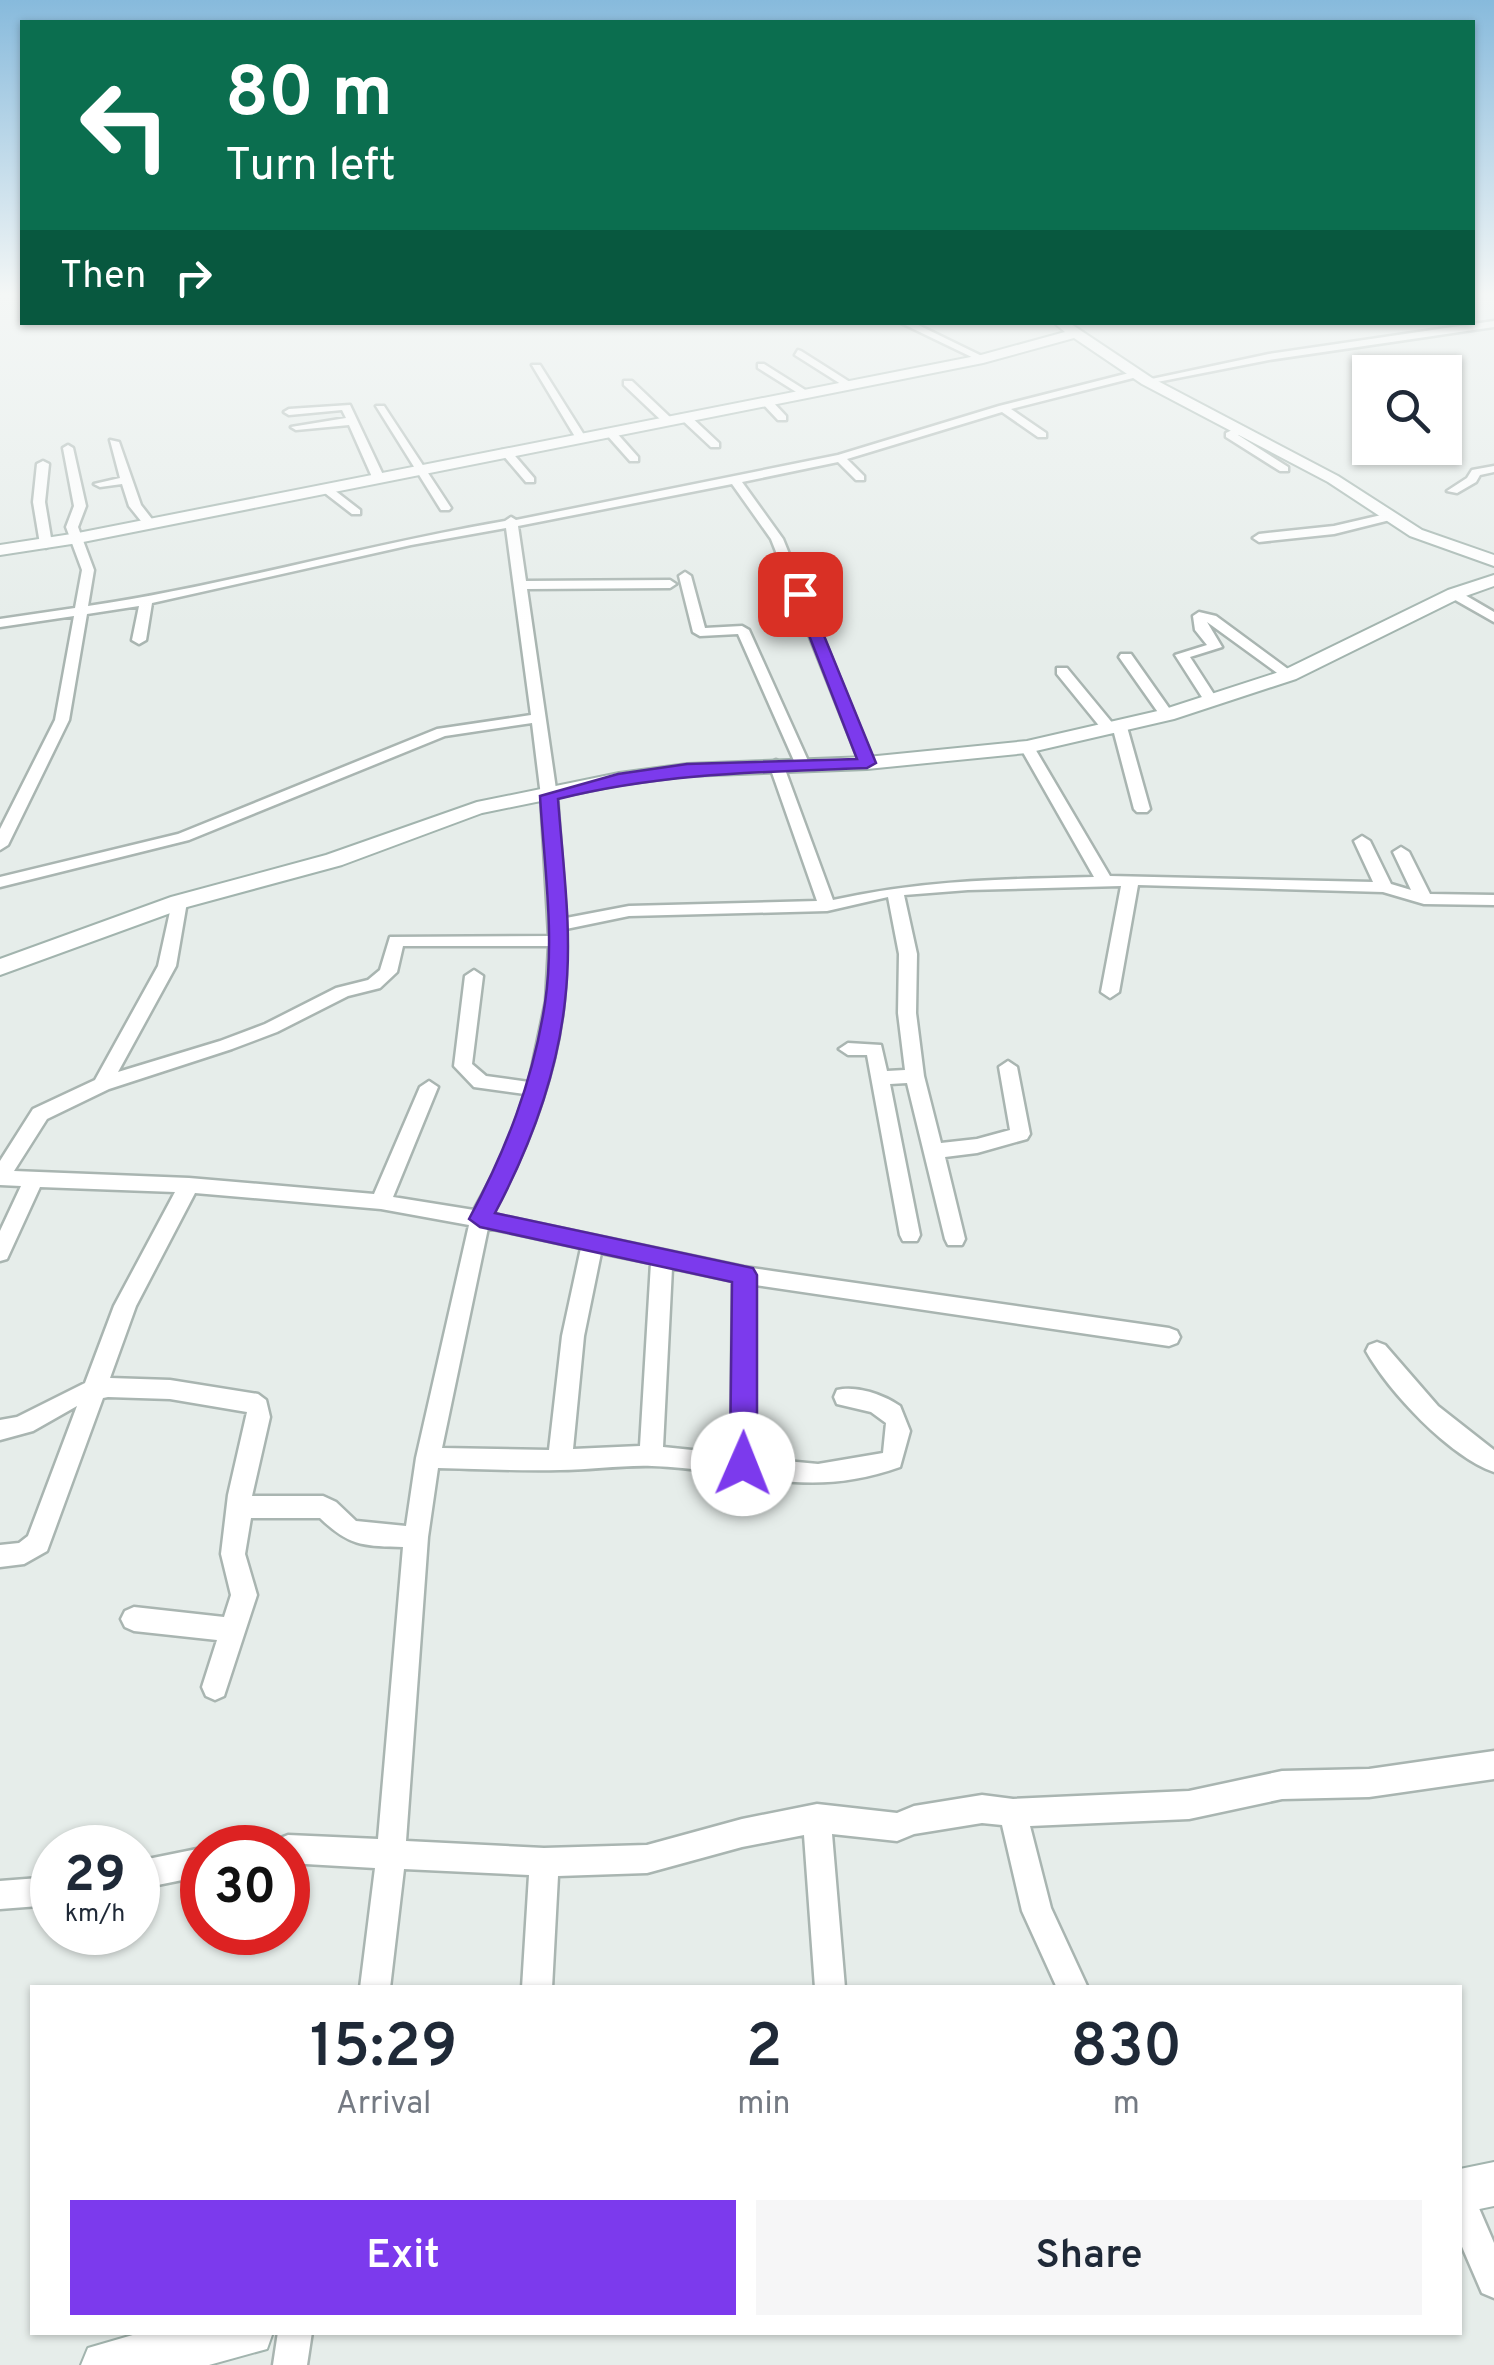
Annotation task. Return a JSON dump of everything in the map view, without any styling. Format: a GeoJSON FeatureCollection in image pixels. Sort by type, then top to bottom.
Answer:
{"type":"FeatureCollection","features":[{"type":"Feature","properties":{"kind":"street"},"geometry":{"type":"LineString","coordinates":[[289,412],[343,406]]}},
{"type":"Feature","properties":{"kind":"street"},"geometry":{"type":"LineString","coordinates":[[346,406],[378,478]]}},
{"type":"Feature","properties":{"kind":"street"},"geometry":{"type":"LineString","coordinates":[[560,406],[580,438]]}},
{"type":"Feature","properties":{"kind":"street"},"geometry":{"type":"LineString","coordinates":[[653,406],[668,420]]}},
{"type":"Feature","properties":{"kind":"street"},"geometry":{"type":"LineString","coordinates":[[0,550],[78,538],[739,406]]}},
{"type":"Feature","properties":{"kind":"street"},"geometry":{"type":"LineString","coordinates":[[771,406],[782,418]]}},
{"type":"Feature","properties":{"kind":"street"},"geometry":{"type":"LineString","coordinates":[[0,622],[146,600],[512,521],[580,512],[840,458],[1010,406]]}},
{"type":"Feature","properties":{"kind":"street"},"geometry":{"type":"LineString","coordinates":[[1196,406],[1333,479],[1430,540],[1494,561]]}},
{"type":"Feature","properties":{"kind":"street"},"geometry":{"type":"LineString","coordinates":[[380,408],[445,508]]}},
{"type":"Feature","properties":{"kind":"street"},"geometry":{"type":"LineString","coordinates":[[1003,408],[1042,435]]}},
{"type":"Feature","properties":{"kind":"street"},"geometry":{"type":"LineString","coordinates":[[685,417],[716,445]]}},
{"type":"Feature","properties":{"kind":"street"},"geometry":{"type":"LineString","coordinates":[[296,427],[352,421]]}},
{"type":"Feature","properties":{"kind":"street"},"geometry":{"type":"LineString","coordinates":[[1240,430],[1230,435],[1284,469]]}},
{"type":"Feature","properties":{"kind":"street"},"geometry":{"type":"LineString","coordinates":[[610,432],[634,459]]}},
{"type":"Feature","properties":{"kind":"street"},"geometry":{"type":"LineString","coordinates":[[114,442],[135,506],[149,524]]}},
{"type":"Feature","properties":{"kind":"street"},"geometry":{"type":"LineString","coordinates":[[0,846],[62,720],[88,570],[72,526],[80,506],[68,448]]}},
{"type":"Feature","properties":{"kind":"street"},"geometry":{"type":"LineString","coordinates":[[506,452],[530,480]]}},
{"type":"Feature","properties":{"kind":"street"},"geometry":{"type":"LineString","coordinates":[[840,458],[860,478]]}},
{"type":"Feature","properties":{"kind":"street"},"geometry":{"type":"LineString","coordinates":[[43,464],[40,502],[46,544]]}},
{"type":"Feature","properties":{"kind":"street"},"geometry":{"type":"LineString","coordinates":[[1453,491],[1472,480],[1476,472],[1494,469]]}},
{"type":"Feature","properties":{"kind":"street"},"geometry":{"type":"LineString","coordinates":[[734,479],[777,538],[867,763]]}},
{"type":"Feature","properties":{"kind":"street"},"geometry":{"type":"LineString","coordinates":[[100,484],[127,480]]}},
{"type":"Feature","properties":{"kind":"street"},"geometry":{"type":"LineString","coordinates":[[324,488],[356,512]]}},
{"type":"Feature","properties":{"kind":"street"},"geometry":{"type":"LineString","coordinates":[[1259,538],[1334,530],[1390,516]]}},
{"type":"Feature","properties":{"kind":"street"},"geometry":{"type":"LineString","coordinates":[[375,1985],[391,1856],[416,1537],[428,1458],[480,1219],[514,1155],[536,1089],[555,1000],[558,933],[549,796],[512,521]]}},
{"type":"Feature","properties":{"kind":"street"},"geometry":{"type":"LineString","coordinates":[[685,576],[700,632],[742,630],[750,642],[769,678],[802,763]]}},
{"type":"Feature","properties":{"kind":"street"},"geometry":{"type":"LineString","coordinates":[[0,967],[179,902],[334,860],[476,808],[618,779],[776,764],[867,763],[1026,747],[1167,715],[1289,674],[1454,594],[1494,580]]}},
{"type":"Feature","properties":{"kind":"street"},"geometry":{"type":"LineString","coordinates":[[520,585],[670,584]]}},
{"type":"Feature","properties":{"kind":"street"},"geometry":{"type":"LineString","coordinates":[[1454,594],[1494,618]]}},
{"type":"Feature","properties":{"kind":"street"},"geometry":{"type":"LineString","coordinates":[[140,640],[146,600]]}},
{"type":"Feature","properties":{"kind":"street"},"geometry":{"type":"LineString","coordinates":[[1212,702],[1182,655],[1215,647],[1202,630],[1199,616],[1211,618],[1289,674]]}},
{"type":"Feature","properties":{"kind":"street"},"geometry":{"type":"LineString","coordinates":[[1126,657],[1167,715]]}},
{"type":"Feature","properties":{"kind":"street"},"geometry":{"type":"LineString","coordinates":[[1062,671],[1115,728],[1142,808]]}},
{"type":"Feature","properties":{"kind":"street"},"geometry":{"type":"LineString","coordinates":[[0,882],[184,837],[442,732],[538,718]]}},
{"type":"Feature","properties":{"kind":"street"},"geometry":{"type":"LineString","coordinates":[[1026,747],[1106,882]]}},
{"type":"Feature","properties":{"kind":"street"},"geometry":{"type":"LineString","coordinates":[[776,764],[827,906]]}},
{"type":"Feature","properties":{"kind":"street"},"geometry":{"type":"LineString","coordinates":[[1362,841],[1384,887]]}},
{"type":"Feature","properties":{"kind":"street"},"geometry":{"type":"LineString","coordinates":[[1401,852],[1424,900]]}},
{"type":"Feature","properties":{"kind":"street"},"geometry":{"type":"LineString","coordinates":[[1168,1338],[744,1275],[381,1202],[189,1185],[0,1178],[40,1114],[102,1084],[256,1034],[342,992],[374,984],[388,972],[396,940],[558,933],[662,908],[827,906],[894,891],[1106,882],[1384,887],[1424,900],[1494,900]]}},
{"type":"Feature","properties":{"kind":"street"},"geometry":{"type":"LineString","coordinates":[[1110,992],[1130,883]]}},
{"type":"Feature","properties":{"kind":"street"},"geometry":{"type":"LineString","coordinates":[[894,891],[908,954],[907,1012],[915,1076],[956,1239]]}},
{"type":"Feature","properties":{"kind":"street"},"geometry":{"type":"LineString","coordinates":[[102,1084],[167,966],[179,902]]}},
{"type":"Feature","properties":{"kind":"street"},"geometry":{"type":"LineString","coordinates":[[474,976],[462,1066],[482,1082],[536,1089]]}},
{"type":"Feature","properties":{"kind":"street"},"geometry":{"type":"LineString","coordinates":[[848,1049],[875,1049],[910,1235]]}},
{"type":"Feature","properties":{"kind":"street"},"geometry":{"type":"LineString","coordinates":[[935,1150],[977,1146],[1020,1134],[1008,1067]]}},
{"type":"Feature","properties":{"kind":"street"},"geometry":{"type":"LineString","coordinates":[[879,1078],[915,1076]]}},
{"type":"Feature","properties":{"kind":"street"},"geometry":{"type":"LineString","coordinates":[[381,1202],[429,1088]]}},
{"type":"Feature","properties":{"kind":"street"},"geometry":{"type":"LineString","coordinates":[[0,1253],[33,1180]]}},
{"type":"Feature","properties":{"kind":"street"},"geometry":{"type":"LineString","coordinates":[[0,1556],[24,1553],[38,1543],[125,1306],[189,1185]]}},
{"type":"Feature","properties":{"kind":"street"},"geometry":{"type":"LineString","coordinates":[[560,1460],[573,1336],[592,1242]]}},
{"type":"Feature","properties":{"kind":"street"},"geometry":{"type":"LineString","coordinates":[[650,1456],[662,1257]]}},
{"type":"Feature","properties":{"kind":"street"},"geometry":{"type":"LineString","coordinates":[[743,1464],[744,1275]]}},
{"type":"Feature","properties":{"kind":"street"},"geometry":{"type":"LineString","coordinates":[[1377,1350],[1428,1413],[1463,1445],[1494,1462]]}},
{"type":"Feature","properties":{"kind":"street"},"geometry":{"type":"LineString","coordinates":[[0,1430],[20,1429],[95,1388],[172,1390],[250,1400],[258,1407],[233,1554],[244,1596],[214,1687]]}},
{"type":"Feature","properties":{"kind":"street"},"geometry":{"type":"LineString","coordinates":[[428,1458],[560,1460],[650,1456],[743,1464],[770,1474],[846,1474],[892,1460],[901,1434],[897,1418],[888,1408],[845,1397]]}},
{"type":"Feature","properties":{"kind":"street"},"geometry":{"type":"LineString","coordinates":[[242,1502],[248,1507],[323,1507],[332,1510],[348,1528],[361,1533],[416,1537]]}},
{"type":"Feature","properties":{"kind":"street"},"geometry":{"type":"LineString","coordinates":[[134,1618],[232,1630]]}},
{"type":"Feature","properties":{"kind":"street"},"geometry":{"type":"LineString","coordinates":[[310,1850],[544,1862],[647,1859],[742,1833],[817,1818],[896,1827],[958,1811],[1013,1813],[1189,1804],[1282,1785],[1369,1783],[1494,1765]]}},
{"type":"Feature","properties":{"kind":"street"},"geometry":{"type":"LineString","coordinates":[[1013,1813],[1037,1911],[1072,1985]]}},
{"type":"Feature","properties":{"kind":"street"},"geometry":{"type":"LineString","coordinates":[[817,1818],[830,1985]]}},
{"type":"Feature","properties":{"kind":"street"},"geometry":{"type":"LineString","coordinates":[[537,1985],[544,1862]]}},
{"type":"Feature","properties":{"kind":"street"},"geometry":{"type":"LineString","coordinates":[[0,1895],[30,1892]]}},
{"type":"Feature","properties":{"kind":"street"},"geometry":{"type":"LineString","coordinates":[[1462,2191],[1494,2184]]}},
{"type":"Feature","properties":{"kind":"street"},"geometry":{"type":"LineString","coordinates":[[1462,2209],[1494,2281]]}},
{"type":"Feature","properties":{"kind":"street"},"geometry":{"type":"LineString","coordinates":[[105,2365],[237,2335]]}},
{"type":"Feature","properties":{"kind":"street"},"geometry":{"type":"LineString","coordinates":[[290,2365],[295,2335]]}},
{"type":"Feature","properties":{"kind":"route"},"geometry":{"type":"LineString","coordinates":[[743,1464],[744,1275],[480,1219],[514,1155],[541,1073],[555,1000],[558,924],[549,796],[618,779],[687,770],[867,763],[800,594]]}}]}
